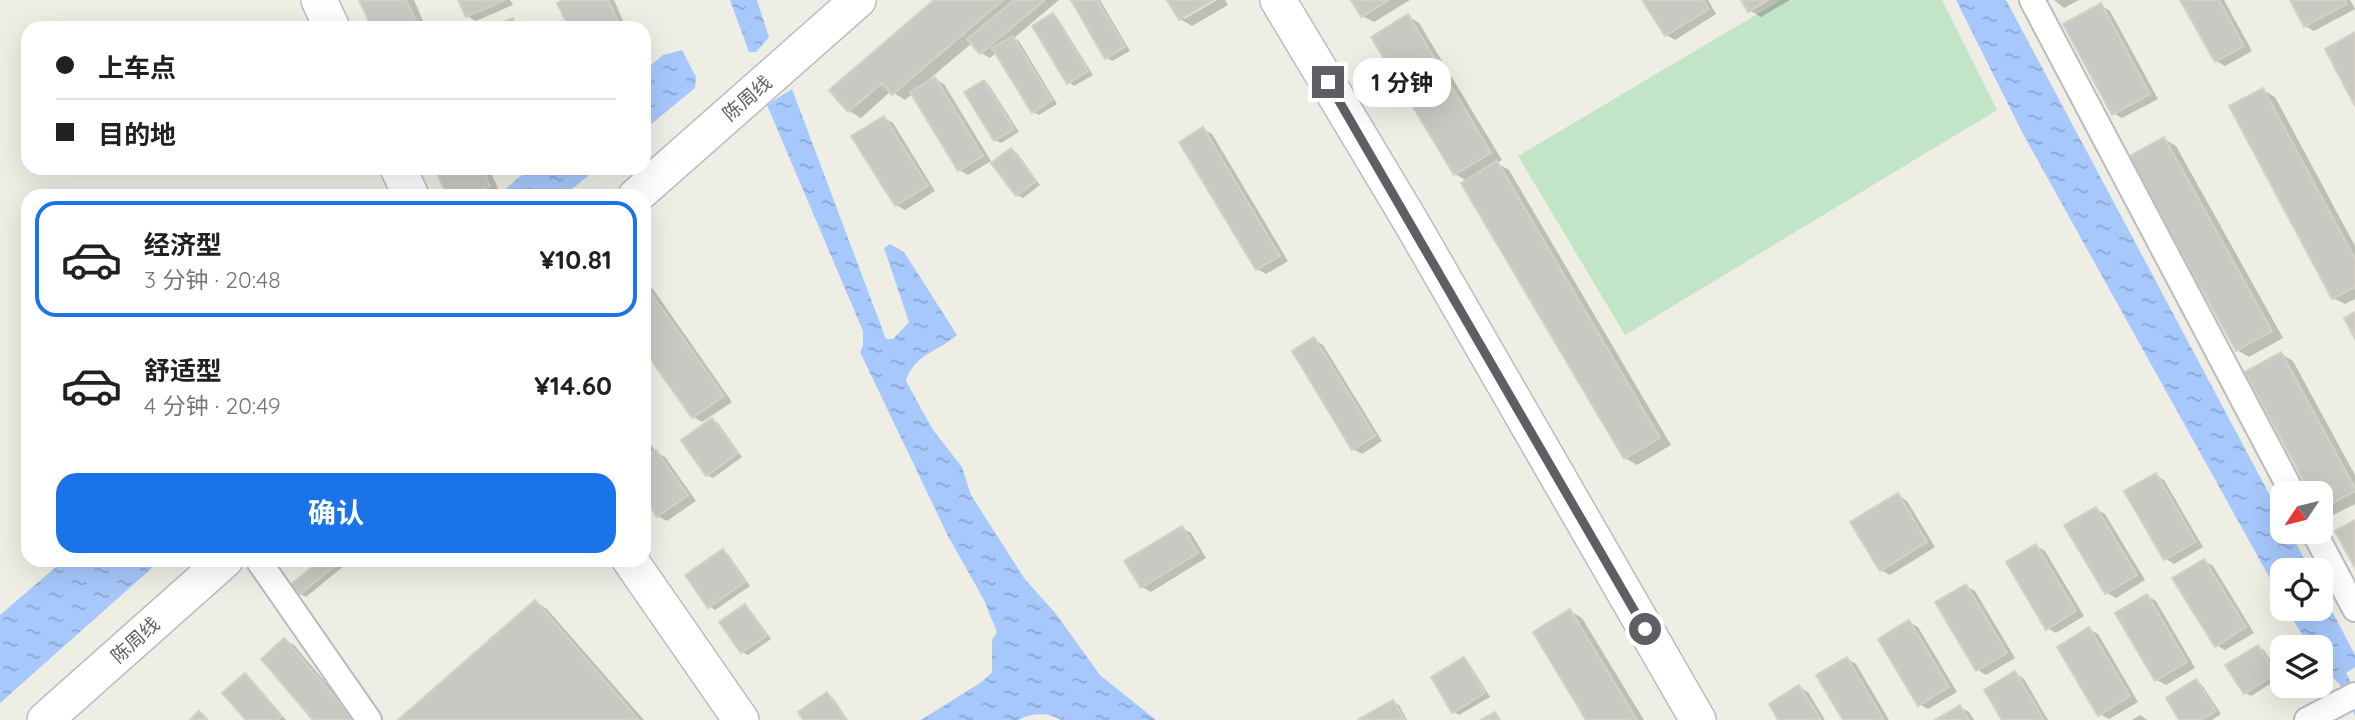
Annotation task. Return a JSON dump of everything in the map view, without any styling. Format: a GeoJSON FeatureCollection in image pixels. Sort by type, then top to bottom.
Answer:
{"type":"FeatureCollection","features":[{"type":"Feature","properties":{"kind":"street"},"geometry":{"type":"LineString","coordinates":[[318,0],[328,21]]}},
{"type":"Feature","properties":{"kind":"street","name":"陈周线"},"geometry":{"type":"LineString","coordinates":[[644,189],[858,0]]}},
{"type":"Feature","properties":{"kind":"street"},"geometry":{"type":"LineString","coordinates":[[1278,0],[1404,211],[1698,720]]}},
{"type":"Feature","properties":{"kind":"street"},"geometry":{"type":"LineString","coordinates":[[2032,0],[2287,481]]}},
{"type":"Feature","properties":{"kind":"street"},"geometry":{"type":"LineString","coordinates":[[2320,544],[2355,609]]}},
{"type":"Feature","properties":{"kind":"street","name":"陈周线"},"geometry":{"type":"LineString","coordinates":[[46,720],[217,567]]}},
{"type":"Feature","properties":{"kind":"street"},"geometry":{"type":"LineString","coordinates":[[263,567],[369,720]]}},
{"type":"Feature","properties":{"kind":"street"},"geometry":{"type":"LineString","coordinates":[[635,567],[741,720]]}},
{"type":"Feature","properties":{"kind":"street"},"geometry":{"type":"LineString","coordinates":[[2307,720],[2355,695]]}},
{"type":"Feature","properties":{"kind":"green space"},"geometry":{"type":"Polygon","coordinates":[[[1781,0],[1942,0],[1997,110],[1625,335],[1518,156],[1781,0]]]}},
{"type":"Feature","properties":{"kind":"water"},"geometry":{"type":"Polygon","coordinates":[[[730,0],[757,0],[769,37],[756,52],[749,52],[730,0]]]}},
{"type":"Feature","properties":{"kind":"water"},"geometry":{"type":"Polygon","coordinates":[[[1956,0],[2006,0],[2270,495],[2270,544],[2296,544],[2304,558],[2270,558],[2270,578],[2022,132],[1956,0]]]}},
{"type":"Feature","properties":{"kind":"water"},"geometry":{"type":"Polygon","coordinates":[[[682,50],[696,77],[695,88],[651,124],[651,65],[663,55],[682,50]]]}},
{"type":"Feature","properties":{"kind":"water"},"geometry":{"type":"Polygon","coordinates":[[[792,89],[886,339],[893,339],[909,322],[884,248],[890,244],[904,252],[957,335],[921,359],[906,381],[933,430],[962,467],[971,495],[1024,578],[1056,614],[1100,675],[1156,720],[1061,720],[1039,714],[1018,720],[921,720],[983,681],[992,672],[992,640],[997,632],[984,600],[948,536],[860,352],[863,346],[863,331],[767,105],[792,89]]]}},
{"type":"Feature","properties":{"kind":"water"},"geometry":{"type":"Polygon","coordinates":[[[522,175],[589,175],[572,189],[505,189],[522,175]]]}},
{"type":"Feature","properties":{"kind":"water"},"geometry":{"type":"Polygon","coordinates":[[[56,567],[153,567],[0,703],[0,615],[56,567]]]}},
{"type":"Feature","properties":{"kind":"water"},"geometry":{"type":"Polygon","coordinates":[[[2333,613],[2355,655],[2355,667],[2346,673],[2355,691],[2355,716],[2341,686],[2333,678],[2333,635],[2302,635],[2294,621],[2333,621],[2333,613]]]}},
{"type":"Feature","properties":{"kind":"building"},"geometry":{"type":"Polygon","coordinates":[[[359,0],[406,0],[416,21],[369,21],[359,0]]]}},
{"type":"Feature","properties":{"kind":"building"},"geometry":{"type":"Polygon","coordinates":[[[458,0],[505,0],[466,17],[458,0]]]}},
{"type":"Feature","properties":{"kind":"building"},"geometry":{"type":"Polygon","coordinates":[[[563,0],[608,0],[618,21],[566,21],[557,3],[563,0]]]}},
{"type":"Feature","properties":{"kind":"building"},"geometry":{"type":"Polygon","coordinates":[[[934,0],[1003,0],[892,95],[882,83],[848,112],[829,90],[934,0]]]}},
{"type":"Feature","properties":{"kind":"building"},"geometry":{"type":"Polygon","coordinates":[[[1014,0],[1045,0],[980,54],[967,39],[1014,0]]]}},
{"type":"Feature","properties":{"kind":"building"},"geometry":{"type":"Polygon","coordinates":[[[1071,0],[1097,0],[1125,47],[1105,59],[1071,0]]]}},
{"type":"Feature","properties":{"kind":"building"},"geometry":{"type":"Polygon","coordinates":[[[1167,0],[1213,0],[1179,20],[1167,0]]]}},
{"type":"Feature","properties":{"kind":"building"},"geometry":{"type":"Polygon","coordinates":[[[1351,0],[1389,0],[1361,17],[1351,0]]]}},
{"type":"Feature","properties":{"kind":"building"},"geometry":{"type":"Polygon","coordinates":[[[1642,0],[1703,0],[1709,9],[1665,36],[1642,0]]]}},
{"type":"Feature","properties":{"kind":"building"},"geometry":{"type":"Polygon","coordinates":[[[1741,0],[1768,0],[1748,12],[1741,0]]]}},
{"type":"Feature","properties":{"kind":"building"},"geometry":{"type":"Polygon","coordinates":[[[2180,0],[2219,0],[2244,46],[2215,62],[2180,0]]]}},
{"type":"Feature","properties":{"kind":"building"},"geometry":{"type":"Polygon","coordinates":[[[2290,0],[2345,0],[2347,4],[2304,27],[2290,0]]]}},
{"type":"Feature","properties":{"kind":"building"},"geometry":{"type":"Polygon","coordinates":[[[2101,3],[2150,94],[2112,115],[2063,24],[2101,3]]]}},
{"type":"Feature","properties":{"kind":"building"},"geometry":{"type":"Polygon","coordinates":[[[1053,13],[1088,71],[1067,84],[1032,26],[1053,13]]]}},
{"type":"Feature","properties":{"kind":"building"},"geometry":{"type":"Polygon","coordinates":[[[1408,14],[1491,153],[1454,175],[1371,37],[1408,14]]]}},
{"type":"Feature","properties":{"kind":"building"},"geometry":{"type":"Polygon","coordinates":[[[2355,32],[2355,106],[2325,49],[2355,32]]]}},
{"type":"Feature","properties":{"kind":"building"},"geometry":{"type":"Polygon","coordinates":[[[1013,36],[1052,100],[1032,113],[992,48],[1013,36]]]}},
{"type":"Feature","properties":{"kind":"building"},"geometry":{"type":"Polygon","coordinates":[[[935,77],[983,156],[958,171],[910,92],[935,77]]]}},
{"type":"Feature","properties":{"kind":"building"},"geometry":{"type":"Polygon","coordinates":[[[984,80],[1014,129],[994,141],[964,92],[984,80]]]}},
{"type":"Feature","properties":{"kind":"building"},"geometry":{"type":"Polygon","coordinates":[[[2263,88],[2355,259],[2355,287],[2332,299],[2229,106],[2263,88]]]}},
{"type":"Feature","properties":{"kind":"building"},"geometry":{"type":"Polygon","coordinates":[[[884,116],[928,186],[895,206],[851,136],[884,116]]]}},
{"type":"Feature","properties":{"kind":"building"},"geometry":{"type":"Polygon","coordinates":[[[1203,127],[1280,256],[1256,270],[1179,142],[1203,127]]]}},
{"type":"Feature","properties":{"kind":"building"},"geometry":{"type":"Polygon","coordinates":[[[2164,137],[2272,331],[2236,351],[2128,157],[2164,137]]]}},
{"type":"Feature","properties":{"kind":"building"},"geometry":{"type":"Polygon","coordinates":[[[1011,148],[1036,181],[1016,196],[991,163],[1011,148]]]}},
{"type":"Feature","properties":{"kind":"building"},"geometry":{"type":"Polygon","coordinates":[[[1497,161],[1660,438],[1624,459],[1461,183],[1497,161]]]}},
{"type":"Feature","properties":{"kind":"building"},"geometry":{"type":"Polygon","coordinates":[[[438,175],[485,175],[490,186],[483,189],[444,189],[438,175]]]}},
{"type":"Feature","properties":{"kind":"building"},"geometry":{"type":"Polygon","coordinates":[[[651,293],[724,396],[692,418],[651,360],[651,293]]]}},
{"type":"Feature","properties":{"kind":"building"},"geometry":{"type":"Polygon","coordinates":[[[2355,312],[2355,339],[2344,318],[2355,312]]]}},
{"type":"Feature","properties":{"kind":"building"},"geometry":{"type":"Polygon","coordinates":[[[1314,337],[1375,436],[1352,450],[1292,351],[1314,337]]]}},
{"type":"Feature","properties":{"kind":"building"},"geometry":{"type":"Polygon","coordinates":[[[2281,352],[2355,491],[2333,503],[2333,481],[2304,481],[2245,372],[2281,352]]]}},
{"type":"Feature","properties":{"kind":"building"},"geometry":{"type":"Polygon","coordinates":[[[712,418],[738,453],[706,476],[681,440],[712,418]]]}},
{"type":"Feature","properties":{"kind":"building"},"geometry":{"type":"Polygon","coordinates":[[[656,450],[688,495],[657,517],[651,508],[651,453],[656,450]]]}},
{"type":"Feature","properties":{"kind":"building"},"geometry":{"type":"Polygon","coordinates":[[[2156,473],[2196,542],[2164,560],[2124,491],[2156,473]]]}},
{"type":"Feature","properties":{"kind":"building"},"geometry":{"type":"Polygon","coordinates":[[[1898,493],[1927,542],[1880,571],[1850,522],[1898,493]]]}},
{"type":"Feature","properties":{"kind":"building"},"geometry":{"type":"Polygon","coordinates":[[[2096,507],[2137,575],[2105,594],[2064,525],[2096,507]]]}},
{"type":"Feature","properties":{"kind":"building"},"geometry":{"type":"Polygon","coordinates":[[[2355,520],[2355,568],[2335,531],[2355,520]]]}},
{"type":"Feature","properties":{"kind":"building"},"geometry":{"type":"Polygon","coordinates":[[[1182,526],[1198,553],[1141,588],[1124,561],[1182,526]]]}},
{"type":"Feature","properties":{"kind":"building"},"geometry":{"type":"Polygon","coordinates":[[[2036,544],[2076,611],[2046,630],[2006,562],[2036,544]]]}},
{"type":"Feature","properties":{"kind":"building"},"geometry":{"type":"Polygon","coordinates":[[[723,549],[745,582],[708,608],[685,575],[723,549]]]}},
{"type":"Feature","properties":{"kind":"building"},"geometry":{"type":"Polygon","coordinates":[[[2204,559],[2246,627],[2215,647],[2172,578],[2204,559]]]}},
{"type":"Feature","properties":{"kind":"building"},"geometry":{"type":"Polygon","coordinates":[[[312,567],[333,567],[299,595],[290,585],[312,567]]]}},
{"type":"Feature","properties":{"kind":"building"},"geometry":{"type":"Polygon","coordinates":[[[1966,584],[2007,653],[1976,671],[1935,602],[1966,584]]]}},
{"type":"Feature","properties":{"kind":"building"},"geometry":{"type":"Polygon","coordinates":[[[2147,594],[2187,662],[2155,681],[2115,613],[2147,594]]]}},
{"type":"Feature","properties":{"kind":"building"},"geometry":{"type":"Polygon","coordinates":[[[535,600],[639,720],[398,720],[535,600]]]}},
{"type":"Feature","properties":{"kind":"building"},"geometry":{"type":"Polygon","coordinates":[[[745,604],[766,636],[741,653],[719,622],[745,604]]]}},
{"type":"Feature","properties":{"kind":"building"},"geometry":{"type":"Polygon","coordinates":[[[1570,609],[1637,720],[1586,720],[1533,632],[1570,609]]]}},
{"type":"Feature","properties":{"kind":"building"},"geometry":{"type":"Polygon","coordinates":[[[1909,620],[1949,687],[1918,706],[1878,639],[1909,620]]]}},
{"type":"Feature","properties":{"kind":"building"},"geometry":{"type":"Polygon","coordinates":[[[2089,627],[2130,696],[2098,716],[2057,647],[2089,627]]]}},
{"type":"Feature","properties":{"kind":"building"},"geometry":{"type":"Polygon","coordinates":[[[284,638],[354,720],[313,720],[261,659],[284,638]]]}},
{"type":"Feature","properties":{"kind":"building"},"geometry":{"type":"Polygon","coordinates":[[[2258,645],[2270,664],[2270,678],[2244,694],[2225,665],[2258,645]]]}},
{"type":"Feature","properties":{"kind":"building"},"geometry":{"type":"Polygon","coordinates":[[[1464,657],[1485,693],[1452,713],[1431,677],[1464,657]]]}},
{"type":"Feature","properties":{"kind":"building"},"geometry":{"type":"Polygon","coordinates":[[[1847,657],[1884,720],[1843,720],[1816,675],[1847,657]]]}},
{"type":"Feature","properties":{"kind":"building"},"geometry":{"type":"Polygon","coordinates":[[[2015,671],[2044,720],[2002,720],[1984,690],[2015,671]]]}},
{"type":"Feature","properties":{"kind":"building"},"geometry":{"type":"Polygon","coordinates":[[[245,673],[282,716],[277,720],[246,720],[222,693],[245,673]]]}},
{"type":"Feature","properties":{"kind":"building"},"geometry":{"type":"Polygon","coordinates":[[[2196,679],[2216,711],[2201,720],[2179,720],[2166,698],[2196,679]]]}},
{"type":"Feature","properties":{"kind":"building"},"geometry":{"type":"Polygon","coordinates":[[[1799,685],[1821,720],[1778,720],[1769,704],[1799,685]]]}},
{"type":"Feature","properties":{"kind":"building"},"geometry":{"type":"Polygon","coordinates":[[[827,692],[846,720],[803,720],[798,712],[827,692]]]}},
{"type":"Feature","properties":{"kind":"building"},"geometry":{"type":"Polygon","coordinates":[[[1393,700],[1405,720],[1359,719],[1393,700]]]}},
{"type":"Feature","properties":{"kind":"building"},"geometry":{"type":"Polygon","coordinates":[[[1960,705],[1969,720],[1935,720],[1960,705]]]}},
{"type":"Feature","properties":{"kind":"building"},"geometry":{"type":"Polygon","coordinates":[[[199,711],[208,720],[190,720],[199,711]]]}},
{"type":"Feature","properties":{"kind":"building"},"geometry":{"type":"Polygon","coordinates":[[[1495,712],[1500,720],[1481,720],[1495,712]]]}},
{"type":"Feature","properties":{"kind":"route"},"geometry":{"type":"LineString","coordinates":[[1328,82],[1645,629]]}}]}
